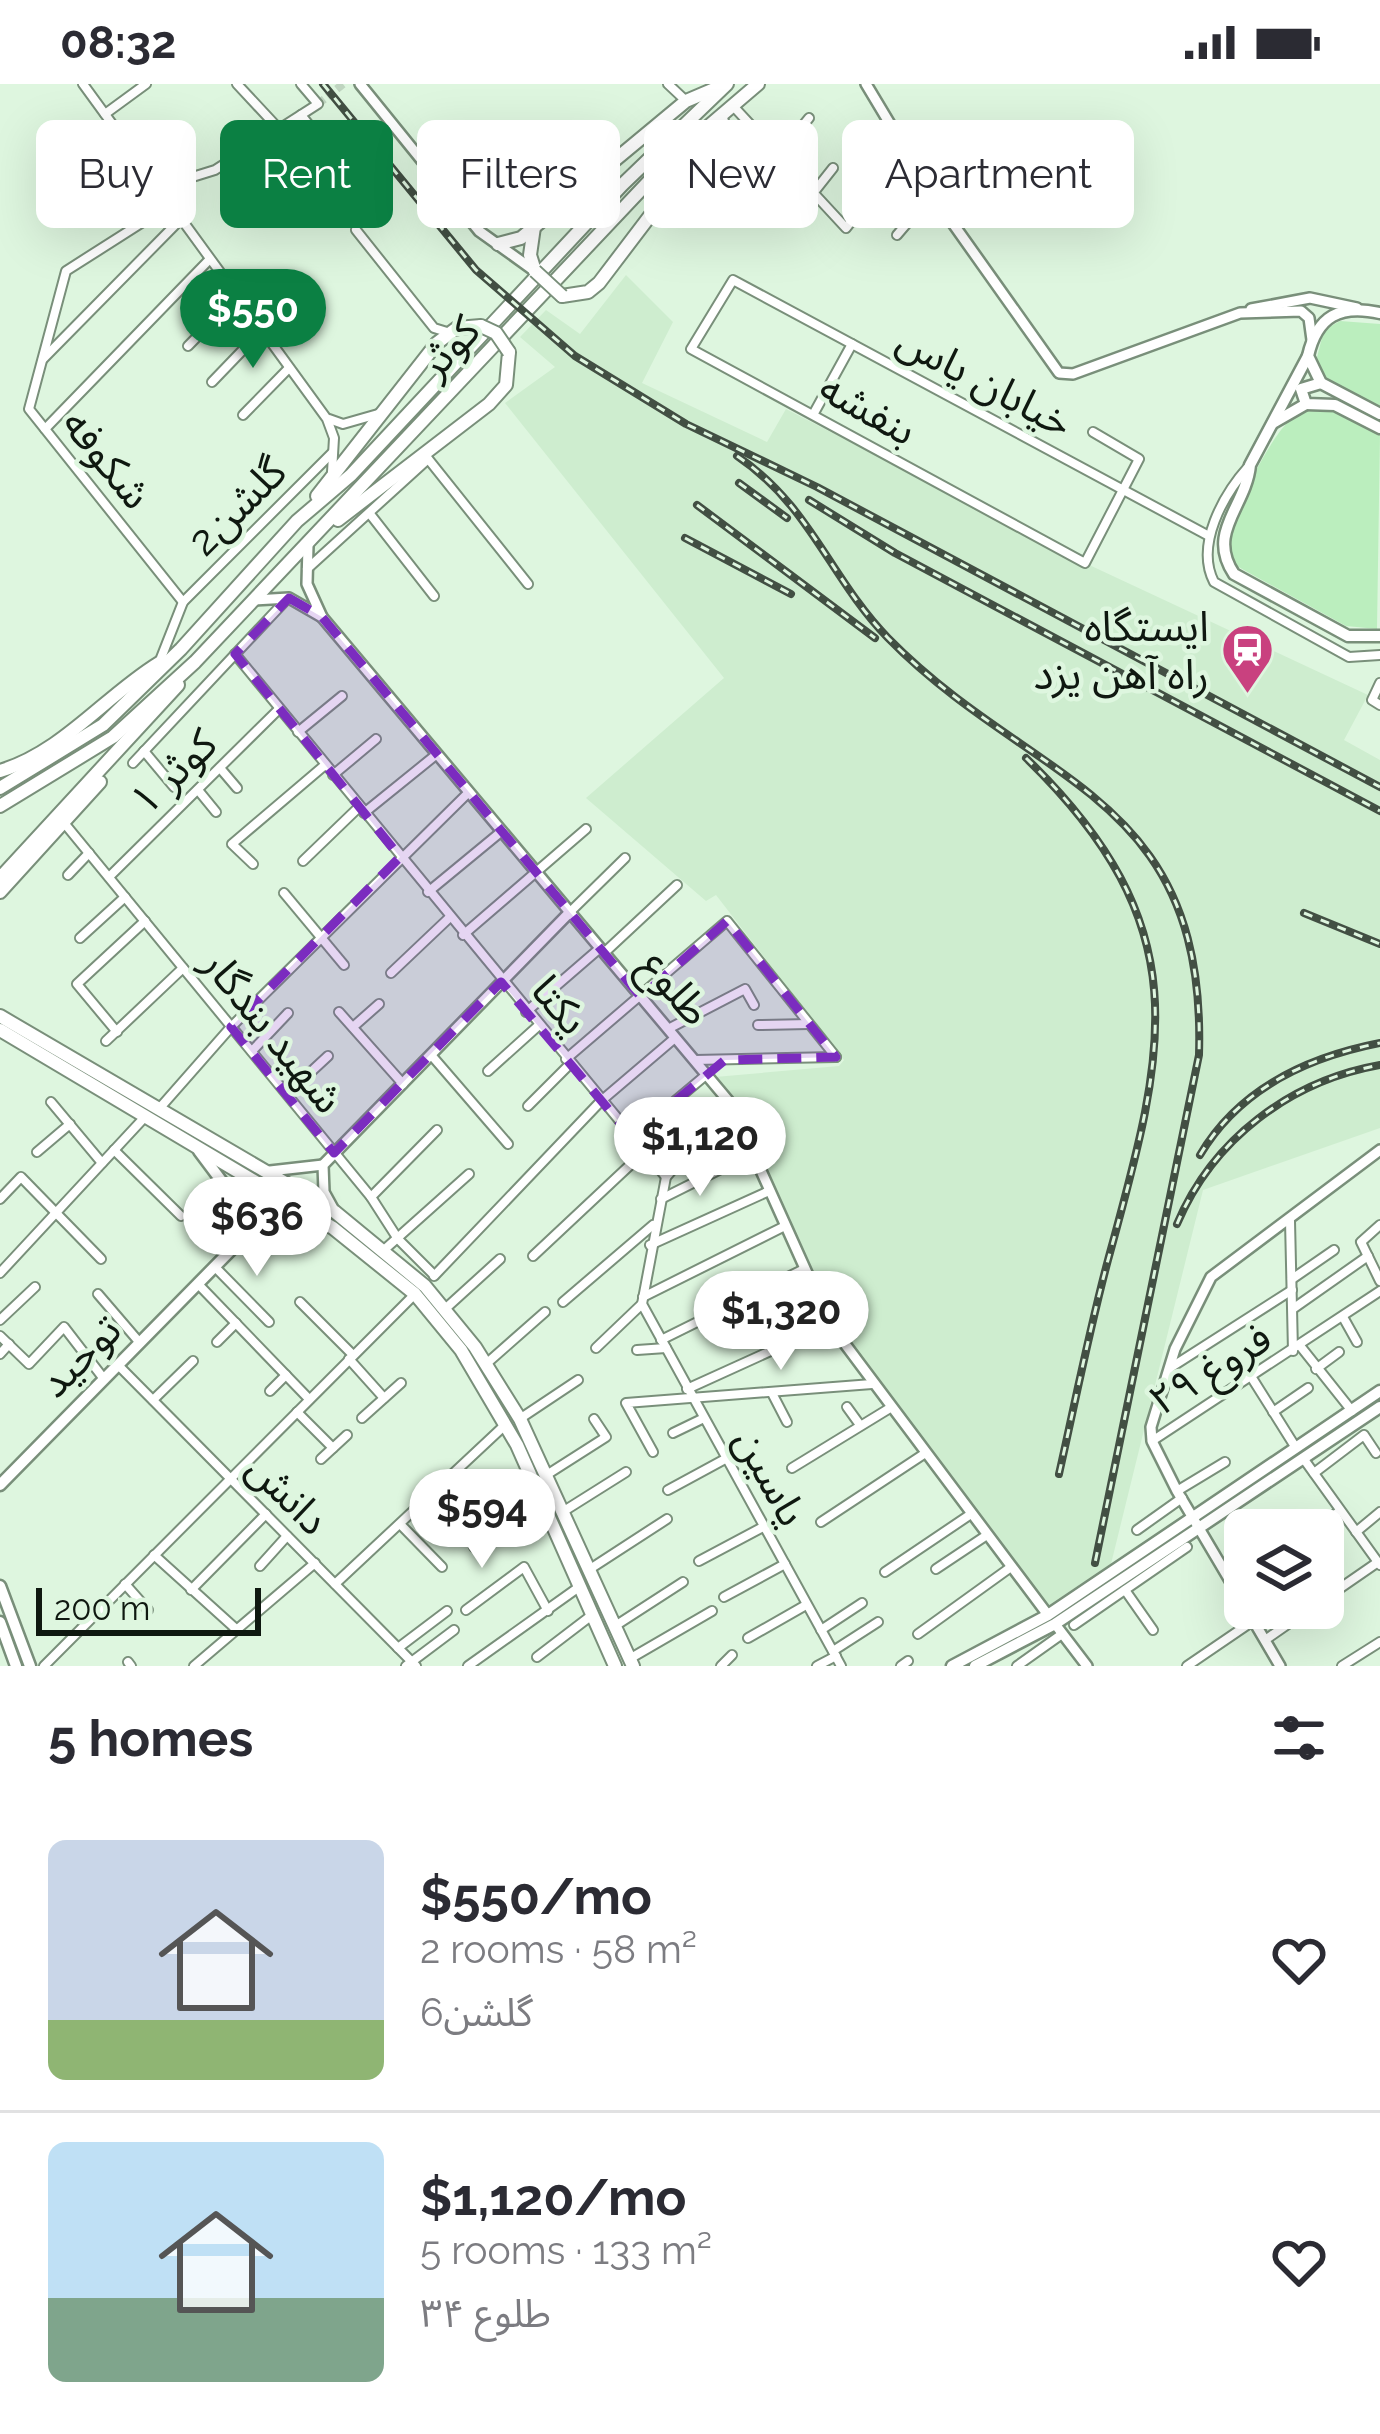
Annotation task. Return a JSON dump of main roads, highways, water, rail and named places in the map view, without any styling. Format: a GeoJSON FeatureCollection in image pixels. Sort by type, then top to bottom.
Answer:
{"type":"FeatureCollection","features":[{"type":"Feature","properties":{"kind":"main road"},"geometry":{"type":"LineString","coordinates":[[620,155],[686,101],[726,84]]}},
{"type":"Feature","properties":{"kind":"main road","name":"کوثر"},"geometry":{"type":"LineString","coordinates":[[181,649],[297,521],[351,475],[622,185],[726,84]]}},
{"type":"Feature","properties":{"kind":"main road","name":"کوثر"},"geometry":{"type":"LineString","coordinates":[[195,662],[669,160],[758,84]]}},
{"type":"Feature","properties":{"kind":"main road"},"geometry":{"type":"LineString","coordinates":[[534,228],[533,270],[562,296],[588,292],[733,106]]}},
{"type":"Feature","properties":{"kind":"main road"},"geometry":{"type":"LineString","coordinates":[[498,244],[521,238],[532,228]]}},
{"type":"Feature","properties":{"kind":"main road"},"geometry":{"type":"LineString","coordinates":[[1376,312],[1331,314],[1312,340],[1250,465],[1221,538],[1224,559],[1234,574],[1348,636],[1380,636]]}},
{"type":"Feature","properties":{"kind":"main road"},"geometry":{"type":"LineString","coordinates":[[297,521],[447,332],[482,326],[496,333],[509,352],[506,385],[426,458],[310,540]]}},
{"type":"Feature","properties":{"kind":"main road"},"geometry":{"type":"LineString","coordinates":[[1308,356],[1321,383],[1380,414]]}},
{"type":"Feature","properties":{"kind":"main road"},"geometry":{"type":"LineString","coordinates":[[1306,404],[1301,389],[1321,383]]}},
{"type":"Feature","properties":{"kind":"main road"},"geometry":{"type":"LineString","coordinates":[[1269,426],[1306,404],[1335,405],[1380,428]]}},
{"type":"Feature","properties":{"kind":"main road"},"geometry":{"type":"LineString","coordinates":[[0,771],[57,741],[181,649]]}},
{"type":"Feature","properties":{"kind":"main road"},"geometry":{"type":"LineString","coordinates":[[0,788],[103,724],[181,649]]}},
{"type":"Feature","properties":{"kind":"main road"},"geometry":{"type":"LineString","coordinates":[[0,878],[157,713],[195,662]]}},
{"type":"Feature","properties":{"kind":"main road"},"geometry":{"type":"LineString","coordinates":[[0,806],[112,737],[195,662]]}},
{"type":"Feature","properties":{"kind":"main road"},"geometry":{"type":"LineString","coordinates":[[0,892],[65,824],[119,754]]}},
{"type":"Feature","properties":{"kind":"main road"},"geometry":{"type":"LineString","coordinates":[[16,862],[34,856]]}},
{"type":"Feature","properties":{"kind":"main road"},"geometry":{"type":"LineString","coordinates":[[0,1012],[31,1036],[335,1212],[425,1285],[486,1364],[615,1666]]}},
{"type":"Feature","properties":{"kind":"main road"},"geometry":{"type":"LineString","coordinates":[[0,1030],[425,1285],[461,1350],[548,1474],[631,1662]]}},
{"type":"Feature","properties":{"kind":"main road"},"geometry":{"type":"LineString","coordinates":[[199,1151],[232,1195],[237,1225],[233,1248]]}},
{"type":"Feature","properties":{"kind":"main road","name":"توحید"},"geometry":{"type":"LineString","coordinates":[[0,1485],[233,1248],[259,1214],[293,1204]]}},
{"type":"Feature","properties":{"kind":"main road"},"geometry":{"type":"LineString","coordinates":[[952,1666],[1055,1624],[1380,1391]]}},
{"type":"Feature","properties":{"kind":"main road"},"geometry":{"type":"LineString","coordinates":[[1299,1453],[1380,1407]]}},
{"type":"Feature","properties":{"kind":"main road"},"geometry":{"type":"LineString","coordinates":[[975,1666],[1089,1608],[1164,1556],[1196,1522]]}},
{"type":"Feature","properties":{"kind":"main road"},"geometry":{"type":"LineString","coordinates":[[0,1586],[30,1666]]}},
{"type":"Feature","properties":{"kind":"main road"},"geometry":{"type":"LineString","coordinates":[[0,1622],[16,1666]]}},
{"type":"Feature","properties":{"kind":"main road"},"geometry":{"type":"LineString","coordinates":[[607,1648],[621,1640]]}},
{"type":"Feature","properties":{"kind":"tunnel"},"geometry":{"type":"LineString","coordinates":[[318,104],[343,84]]}},
{"type":"Feature","properties":{"kind":"railway"},"geometry":{"type":"LineString","coordinates":[[323,84],[476,270],[575,356],[686,424],[817,487],[1380,787]]}},
{"type":"Feature","properties":{"kind":"railway"},"geometry":{"type":"LineString","coordinates":[[737,456],[784,497],[888,638],[944,688],[1101,803],[1143,846],[1174,899],[1194,967],[1199,1055],[1095,1563]]}},
{"type":"Feature","properties":{"kind":"railway"},"geometry":{"type":"LineString","coordinates":[[739,483],[787,518]]}},
{"type":"Feature","properties":{"kind":"railway"},"geometry":{"type":"LineString","coordinates":[[809,500],[895,553],[1380,811]]}},
{"type":"Feature","properties":{"kind":"railway"},"geometry":{"type":"LineString","coordinates":[[697,505],[875,638]]}},
{"type":"Feature","properties":{"kind":"railway"},"geometry":{"type":"LineString","coordinates":[[685,538],[791,594]]}},
{"type":"Feature","properties":{"kind":"railway"},"geometry":{"type":"LineString","coordinates":[[1026,758],[1082,820],[1121,878],[1144,936],[1154,993],[1154,1053],[1144,1116],[1059,1474]]}},
{"type":"Feature","properties":{"kind":"railway"},"geometry":{"type":"LineString","coordinates":[[1304,913],[1380,944]]}},
{"type":"Feature","properties":{"kind":"railway"},"geometry":{"type":"LineString","coordinates":[[1200,1155],[1255,1094],[1302,1067],[1380,1043]]}},
{"type":"Feature","properties":{"kind":"railway"},"geometry":{"type":"LineString","coordinates":[[1177,1224],[1211,1166],[1258,1119],[1315,1085],[1380,1065]]}},
{"type":"Feature","properties":{"kind":"place","name":"ایستگاه راه آهن یزد"},"geometry":{"type":"Point","coordinates":[1248,696]}}]}
